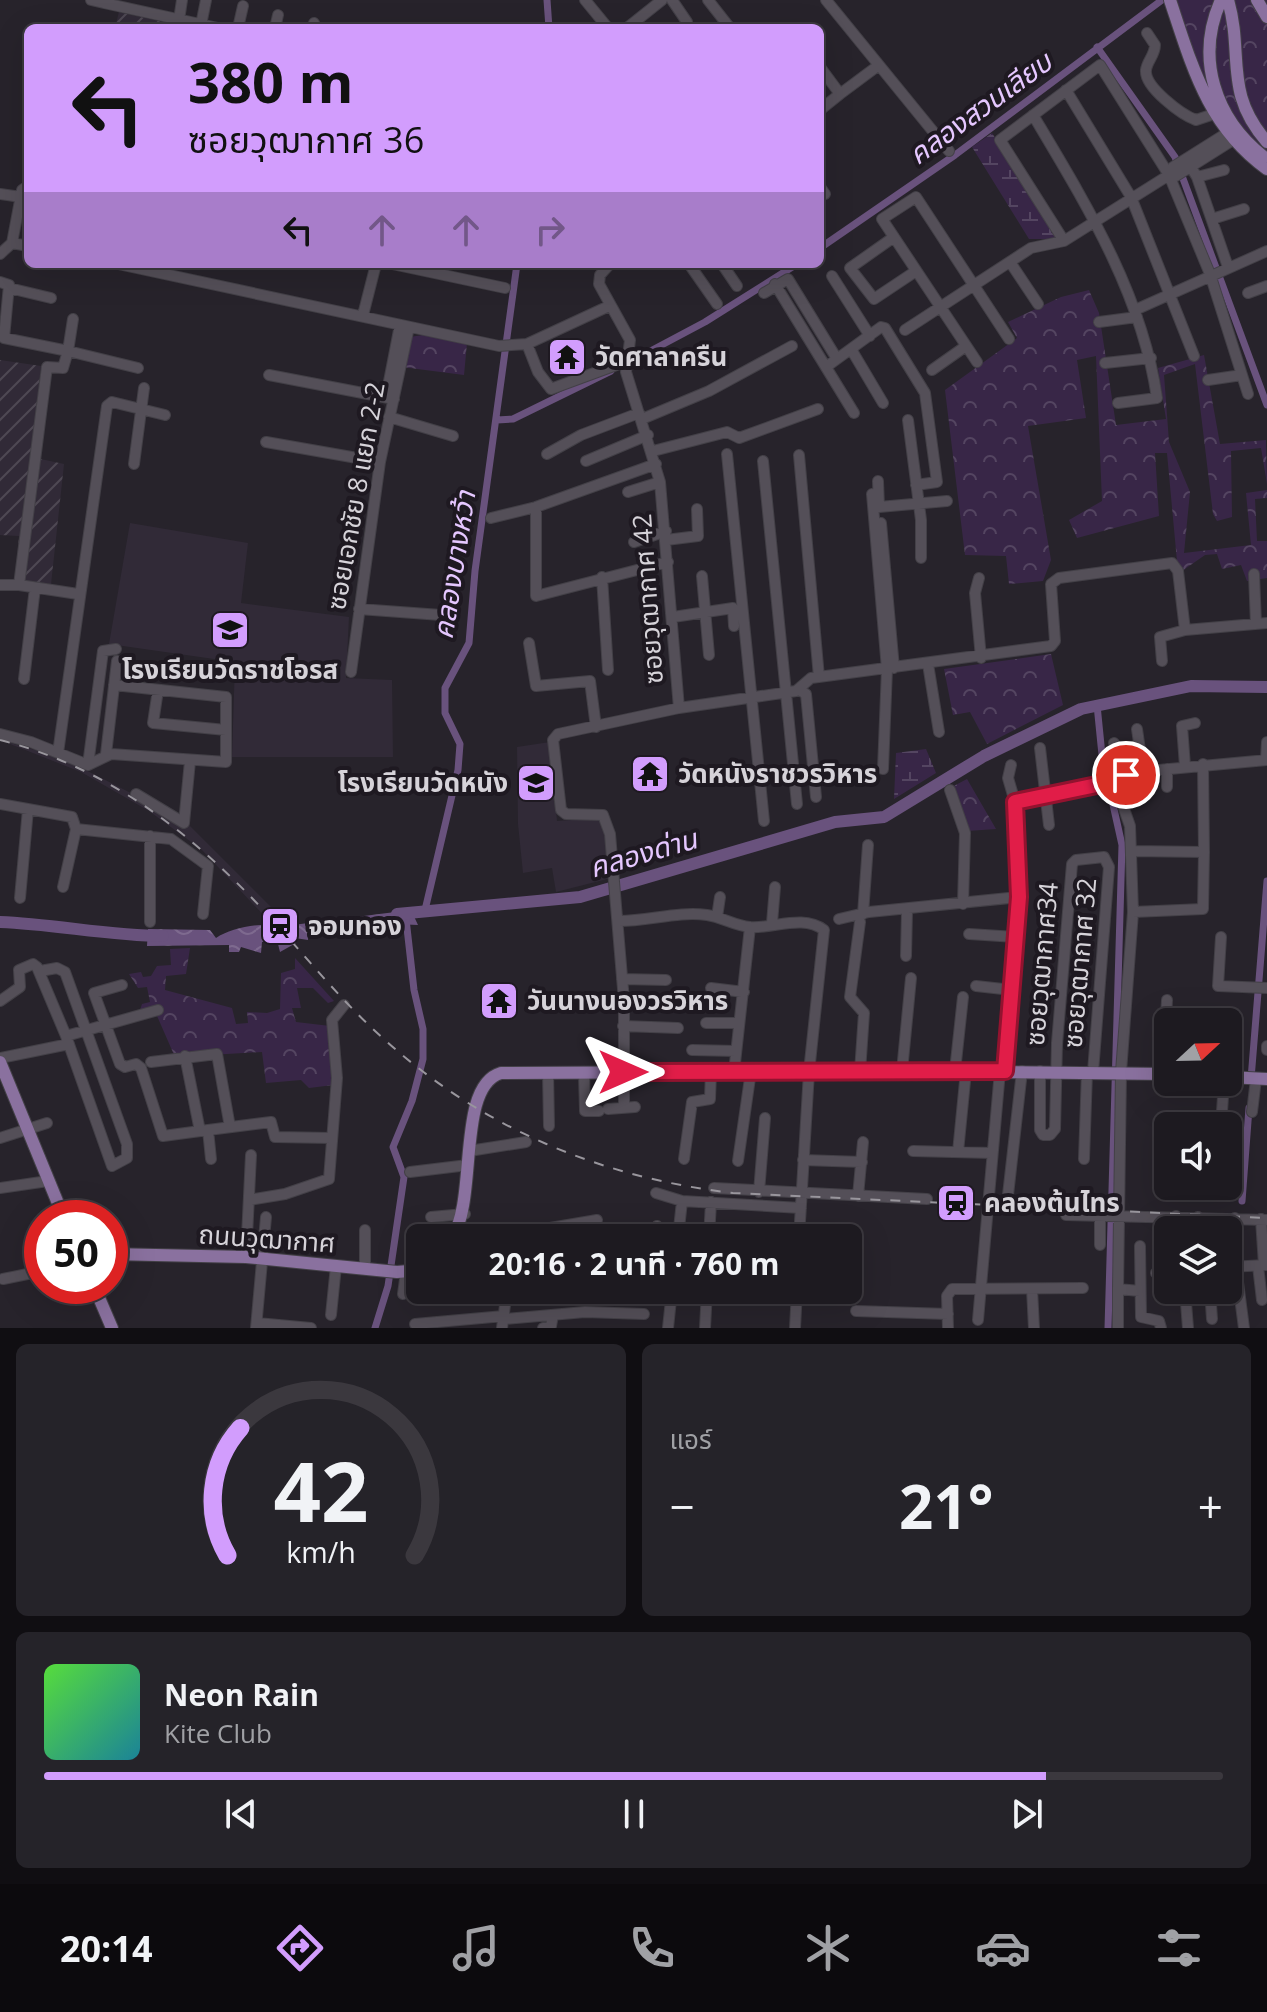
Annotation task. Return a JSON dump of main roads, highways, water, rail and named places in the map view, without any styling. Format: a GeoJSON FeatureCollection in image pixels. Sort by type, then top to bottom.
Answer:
{"type":"FeatureCollection","features":[{"type":"Feature","properties":{"kind":"main road"},"geometry":{"type":"LineString","coordinates":[[1221,0],[1209,41],[1214,86],[1236,129],[1267,159]]}},
{"type":"Feature","properties":{"kind":"main road"},"geometry":{"type":"LineString","coordinates":[[1228,0],[1236,82],[1247,113],[1267,142]]}},
{"type":"Feature","properties":{"kind":"main road"},"geometry":{"type":"LineString","coordinates":[[1257,0],[1267,17]]}},
{"type":"Feature","properties":{"kind":"main road"},"geometry":{"type":"LineString","coordinates":[[1171,1],[1199,85],[1214,114],[1230,136],[1267,169]]}},
{"type":"Feature","properties":{"kind":"main road"},"geometry":{"type":"LineString","coordinates":[[0,1060],[5,1087],[56,1200]]}},
{"type":"Feature","properties":{"kind":"main road"},"geometry":{"type":"LineString","coordinates":[[460,1224],[465,1214],[475,1107],[486,1082],[501,1073],[1055,1071],[1154,1074]]}},
{"type":"Feature","properties":{"kind":"main road","name":"ถนนวุฒากาศ"},"geometry":{"type":"LineString","coordinates":[[128,1254],[246,1257],[402,1272]]}},
{"type":"Feature","properties":{"kind":"main road"},"geometry":{"type":"LineString","coordinates":[[102,1304],[112,1328]]}},
{"type":"Feature","properties":{"kind":"water"},"geometry":{"type":"Polygon","coordinates":[[[411,910],[418,925],[395,924],[308,935],[308,940],[295,938],[296,943],[280,952],[277,940],[262,942],[261,953],[241,947],[239,952],[229,952],[229,945],[147,946],[148,929],[210,930],[216,938],[248,926],[285,926],[411,910]]]}},
{"type":"Feature","properties":{"kind":"waterway","name":"คลองบางหว้า"},"geometry":{"type":"LineString","coordinates":[[547,0],[549,24]]}},
{"type":"Feature","properties":{"kind":"waterway","name":"คลองสวนเลียบ"},"geometry":{"type":"LineString","coordinates":[[824,245],[955,155],[1162,0]]}},
{"type":"Feature","properties":{"kind":"waterway"},"geometry":{"type":"LineString","coordinates":[[1097,47],[1175,157],[1267,405]]}},
{"type":"Feature","properties":{"kind":"waterway","name":"คลองบางหว้า"},"geometry":{"type":"LineString","coordinates":[[425,910],[458,770],[460,744],[445,713],[445,688],[469,643],[475,571],[516,268]]}},
{"type":"Feature","properties":{"kind":"waterway","name":"คลองสวนเลียบ"},"geometry":{"type":"LineString","coordinates":[[626,364],[705,322],[791,268]]}},
{"type":"Feature","properties":{"kind":"waterway","name":"คลองสวนเลียบ"},"geometry":{"type":"LineString","coordinates":[[497,420],[513,419],[611,371]]}},
{"type":"Feature","properties":{"kind":"waterway","name":"คลองด่าน"},"geometry":{"type":"LineString","coordinates":[[397,914],[580,897],[835,822],[884,817],[984,756],[1081,709],[1191,686],[1267,687]]}},
{"type":"Feature","properties":{"kind":"waterway","name":"คลองต้นไทร"},"geometry":{"type":"LineString","coordinates":[[1097,705],[1102,755],[1122,845],[1108,1328]]}},
{"type":"Feature","properties":{"kind":"waterway"},"geometry":{"type":"LineString","coordinates":[[1251,1079],[1267,881]]}},
{"type":"Feature","properties":{"kind":"waterway"},"geometry":{"type":"LineString","coordinates":[[375,1328],[388,1286],[404,1177],[393,1147],[412,1101],[423,1059],[423,1029],[414,990],[406,919]]}},
{"type":"Feature","properties":{"kind":"waterway","name":"คลองด่าน"},"geometry":{"type":"LineString","coordinates":[[0,922],[163,936]]}},
{"type":"Feature","properties":{"kind":"waterway"},"geometry":{"type":"LineString","coordinates":[[1242,1201],[1249,1108]]}},
{"type":"Feature","properties":{"kind":"railway"},"geometry":{"type":"LineString","coordinates":[[0,740],[78,768],[148,808],[211,858],[269,916],[354,1011],[423,1072],[504,1124],[592,1161],[685,1186],[733,1193],[1267,1218]]}},
{"type":"Feature","properties":{"kind":"place","name":"วัดศาลาครืน"},"geometry":{"type":"Point","coordinates":[567,357]}},
{"type":"Feature","properties":{"kind":"place","name":"โรงเรียนวัดราชโอรส"},"geometry":{"type":"Point","coordinates":[230,630]}},
{"type":"Feature","properties":{"kind":"place","name":"วัดหนังราชวรวิหาร"},"geometry":{"type":"Point","coordinates":[650,774]}},
{"type":"Feature","properties":{"kind":"place","name":"โรงเรียนวัดหนัง"},"geometry":{"type":"Point","coordinates":[536,783]}},
{"type":"Feature","properties":{"kind":"place","name":"จอมทอง"},"geometry":{"type":"Point","coordinates":[280,926]}},
{"type":"Feature","properties":{"kind":"place","name":"วันนางนองวรวิหาร"},"geometry":{"type":"Point","coordinates":[499,1001]}},
{"type":"Feature","properties":{"kind":"place","name":"คลองต้นไทร"},"geometry":{"type":"Point","coordinates":[956,1203]}}]}
